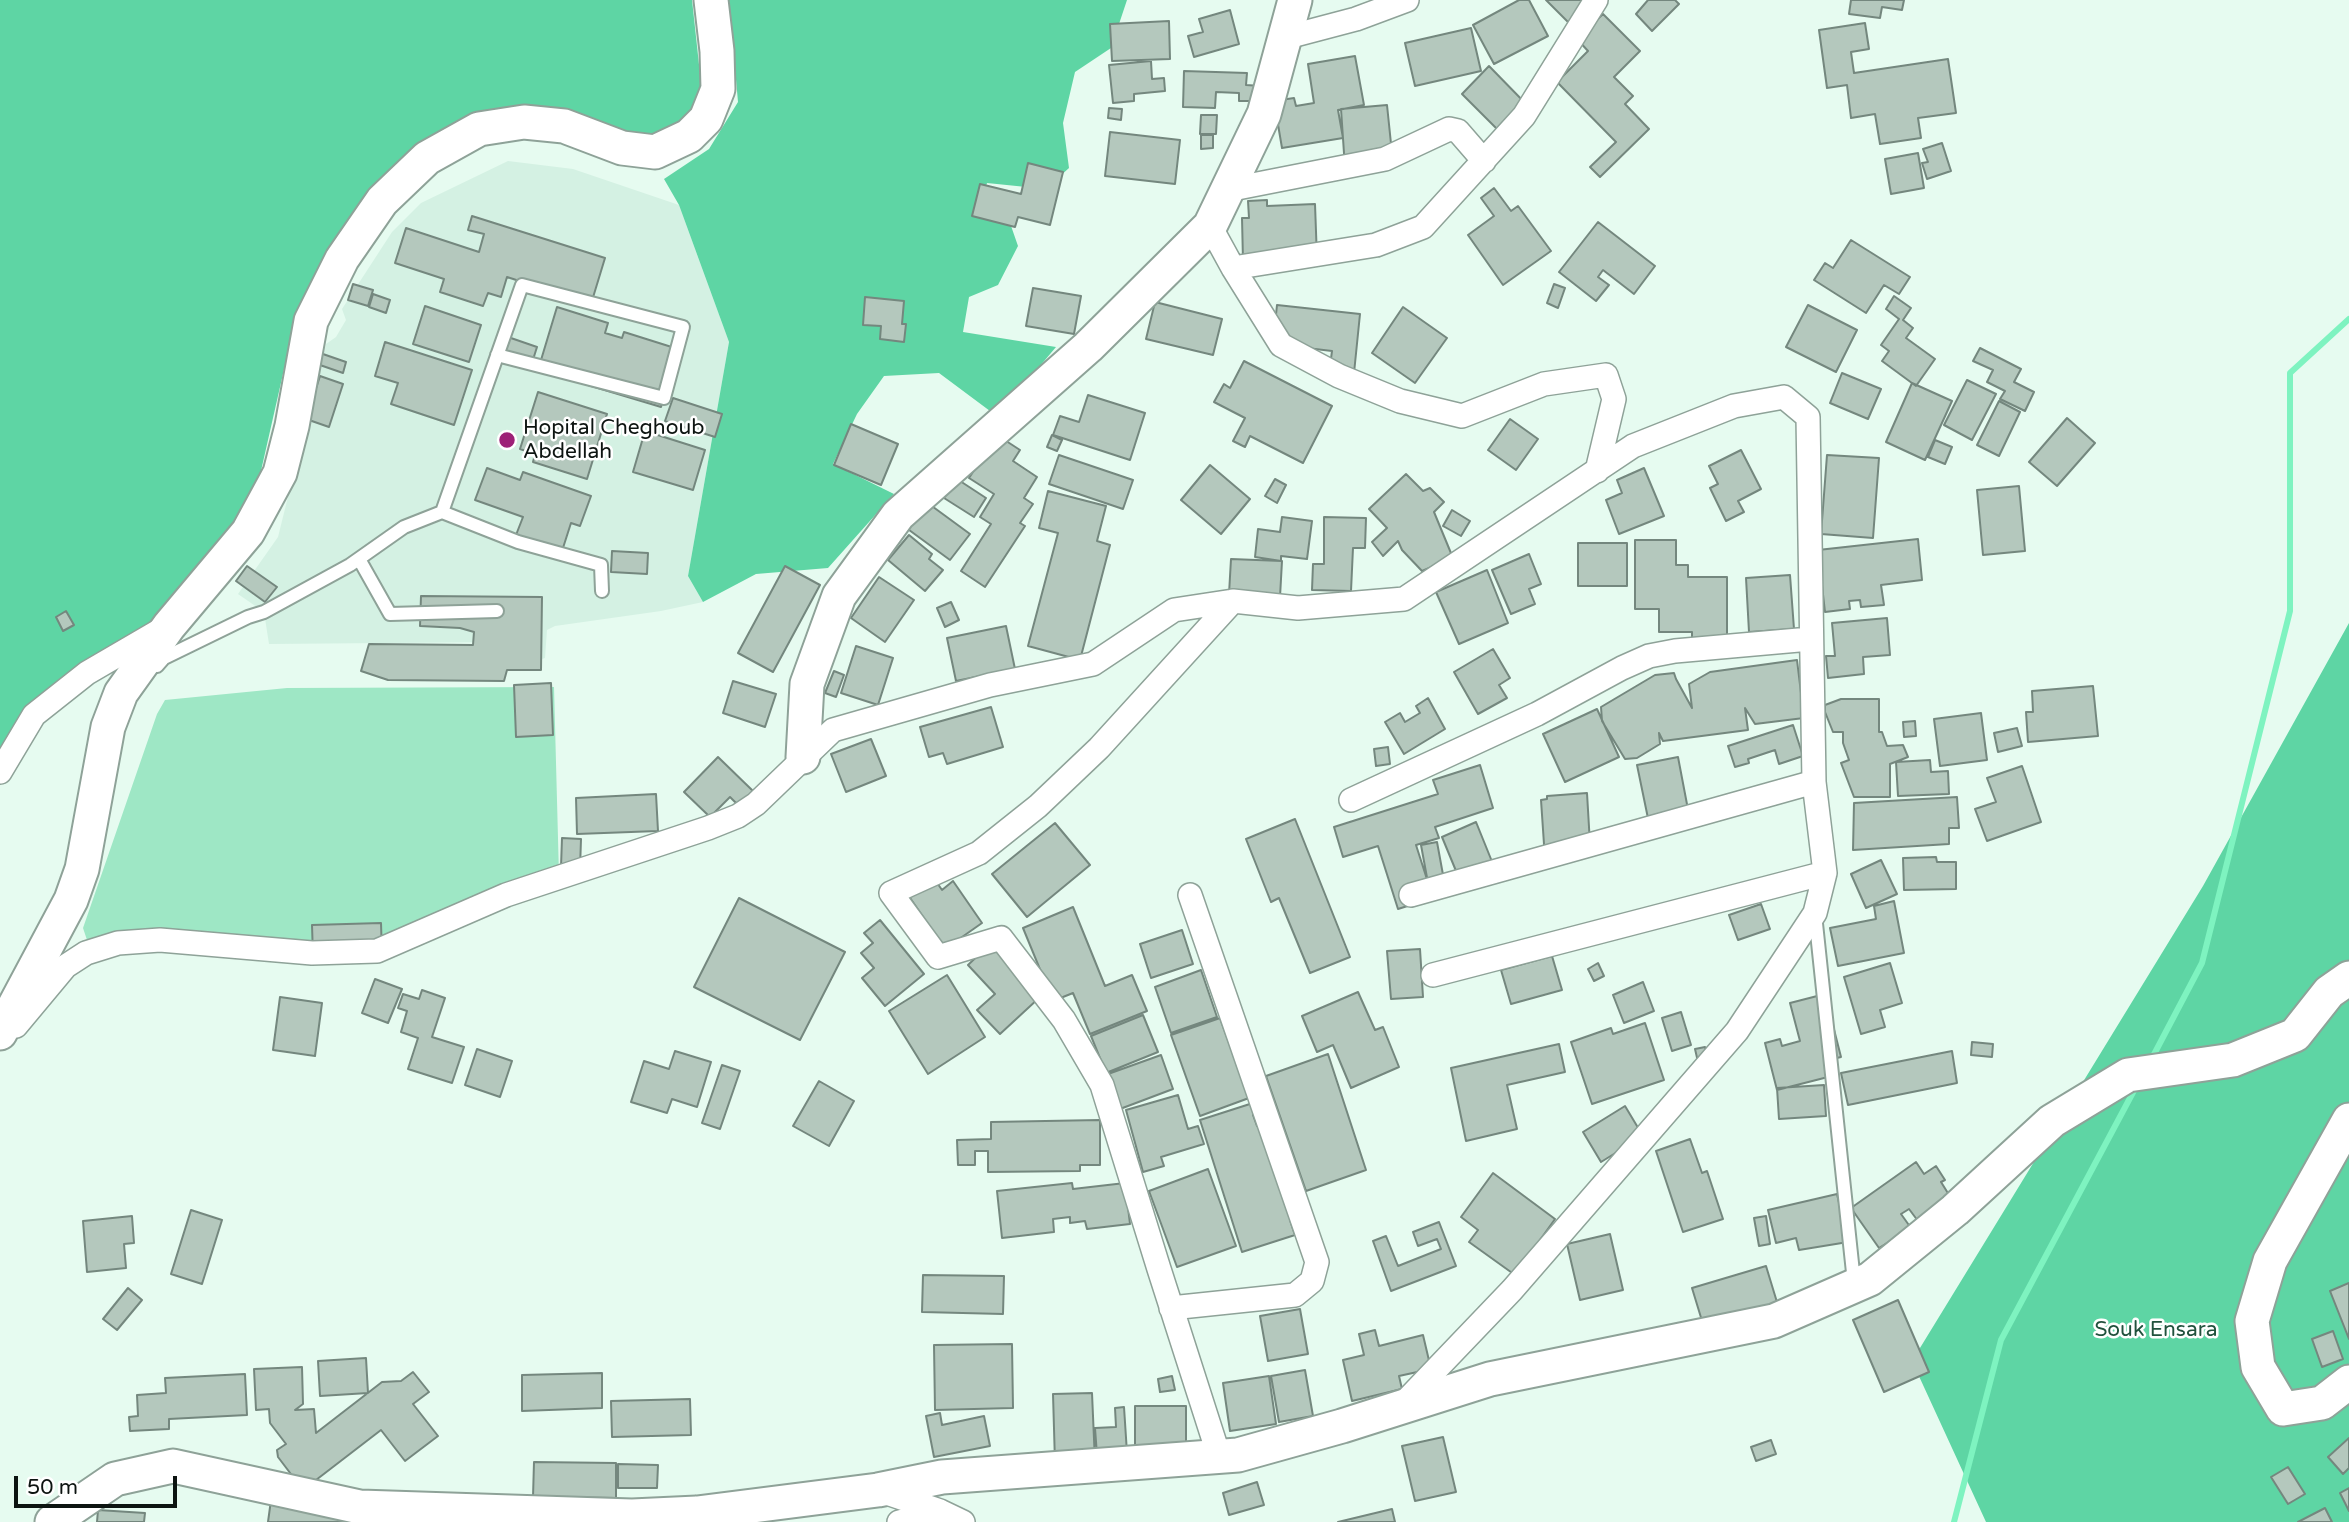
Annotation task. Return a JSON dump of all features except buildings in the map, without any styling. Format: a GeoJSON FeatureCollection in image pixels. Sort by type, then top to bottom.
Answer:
{"type":"FeatureCollection","features":[{"type":"Feature","properties":{"kind":"street"},"geometry":{"type":"LineString","coordinates":[[0,1033],[71,900],[82,869],[108,727],[121,693],[169,626],[248,532],[280,473],[312,321],[342,258],[382,201],[427,158],[480,129],[524,122],[564,126],[622,148],[655,152],[689,136],[706,118],[718,89],[718,51],[711,0]]}},
{"type":"Feature","properties":{"kind":"street"},"geometry":{"type":"LineString","coordinates":[[803,757],[807,684],[839,596],[898,516],[1088,347],[1210,226],[1264,114],[1294,0]]}},
{"type":"Feature","properties":{"kind":"street"},"geometry":{"type":"LineString","coordinates":[[1284,38],[1356,19],[1407,0]]}},
{"type":"Feature","properties":{"kind":"street"},"geometry":{"type":"LineString","coordinates":[[1233,268],[1376,245],[1423,227],[1524,116],[1596,0]]}},
{"type":"Feature","properties":{"kind":"street"},"geometry":{"type":"LineString","coordinates":[[1227,190],[1385,159],[1449,129],[1458,131],[1484,161]]}},
{"type":"Feature","properties":{"kind":"street"},"geometry":{"type":"LineString","coordinates":[[1210,226],[1281,345],[1339,376],[1400,401],[1462,416],[1544,384],[1606,374],[1614,399],[1597,471]]}},
{"type":"Feature","properties":{"kind":"street"},"geometry":{"type":"LineString","coordinates":[[0,1045],[66,966],[86,953],[118,943],[160,940],[312,953],[377,951],[506,895],[738,816],[756,804],[833,730],[990,685],[1093,664],[1174,610],[1233,601],[1298,608],[1404,598],[1633,446],[1734,406],[1784,397],[1808,416],[1814,782],[1825,873],[1815,913],[1737,1031],[1511,1290],[1398,1408]]}},
{"type":"Feature","properties":{"kind":"street"},"geometry":{"type":"LineString","coordinates":[[1219,1456],[1102,1085],[1064,1020],[1001,938],[938,957],[891,893],[979,853],[1038,806],[1099,748],[1233,601]]}},
{"type":"Feature","properties":{"kind":"street"},"geometry":{"type":"LineString","coordinates":[[0,772],[34,715],[87,673],[169,626]]}},
{"type":"Feature","properties":{"kind":"street"},"geometry":{"type":"LineString","coordinates":[[1351,800],[1537,714],[1649,656],[1675,651],[1810,639]]}},
{"type":"Feature","properties":{"kind":"street"},"geometry":{"type":"LineString","coordinates":[[1410,895],[1814,782]]}},
{"type":"Feature","properties":{"kind":"street"},"geometry":{"type":"LineString","coordinates":[[1433,975],[1825,873]]}},
{"type":"Feature","properties":{"kind":"street"},"geometry":{"type":"LineString","coordinates":[[1171,1308],[1295,1295],[1312,1281],[1317,1262],[1190,895]]}},
{"type":"Feature","properties":{"kind":"street"},"geometry":{"type":"LineString","coordinates":[[52,1522],[115,1479],[173,1466],[358,1514],[619,1519],[697,1513],[878,1490],[942,1477],[1238,1455],[1490,1379],[1774,1321],[1870,1279],[1955,1210],[2052,1121],[2128,1075],[2233,1059],[2295,1035],[2329,992],[2349,978]]}},
{"type":"Feature","properties":{"kind":"street"},"geometry":{"type":"LineString","coordinates":[[2349,1120],[2270,1261],[2252,1321],[2258,1367],[2283,1409],[2322,1404],[2349,1382]]}},
{"type":"Feature","properties":{"kind":"street"},"geometry":{"type":"LineString","coordinates":[[878,1490],[940,1511],[963,1522]]}},
{"type":"Feature","properties":{"kind":"street"},"geometry":{"type":"LineString","coordinates":[[899,1522],[940,1511]]}},
{"type":"Feature","properties":{"kind":"lane"},"geometry":{"type":"LineString","coordinates":[[442,512],[497,355],[522,285],[683,327],[664,398],[497,355]]}},
{"type":"Feature","properties":{"kind":"lane"},"geometry":{"type":"LineString","coordinates":[[113,716],[164,658],[248,617],[264,612],[359,559],[404,527],[442,512],[518,542],[601,565],[602,591]]}},
{"type":"Feature","properties":{"kind":"lane"},"geometry":{"type":"LineString","coordinates":[[359,559],[390,614],[497,611]]}},
{"type":"Feature","properties":{"kind":"lane"},"geometry":{"type":"LineString","coordinates":[[1815,913],[1854,1286]]}},
{"type":"Feature","properties":{"kind":"shaded area","name":"Hopital Cheghoub Abdellah"},"geometry":{"type":"Polygon","coordinates":[[[508,161],[573,169],[679,205],[729,342],[688,576],[703,602],[661,611],[555,626],[547,630],[545,658],[506,671],[501,642],[269,644],[264,612],[238,594],[278,537],[326,344],[336,337],[346,320],[342,309],[392,232],[421,203],[508,161]]]}},
{"type":"Feature","properties":{"kind":"green space"},"geometry":{"type":"Polygon","coordinates":[[[0,0],[692,0],[701,83],[691,122],[674,141],[525,119],[404,161],[364,196],[324,260],[301,318],[285,365],[258,484],[228,540],[129,667],[78,677],[0,759],[0,0]]]}},
{"type":"Feature","properties":{"kind":"green space"},"geometry":{"type":"Polygon","coordinates":[[[729,0],[1127,0],[1111,48],[1075,72],[1063,123],[1069,168],[1046,189],[987,183],[978,216],[1010,223],[1018,246],[998,285],[969,297],[963,332],[1056,347],[1018,392],[990,411],[939,373],[884,376],[857,414],[833,464],[894,494],[828,568],[756,574],[703,602],[688,576],[729,342],[679,205],[664,179],[709,149],[738,102],[729,0]]]}},
{"type":"Feature","properties":{"kind":"green space","name":"Souk Ensara"},"geometry":{"type":"Polygon","coordinates":[[[2349,623],[2349,1522],[1986,1522],[1912,1361],[2203,886],[2349,623]]]}},
{"type":"Feature","properties":{"kind":"green space"},"geometry":{"type":"Polygon","coordinates":[[[554,687],[559,876],[372,947],[92,955],[83,928],[157,714],[165,700],[287,688],[554,687]]]}},
{"type":"Feature","properties":{"kind":"waterway"},"geometry":{"type":"LineString","coordinates":[[2150,1062],[2202,963],[2290,611],[2290,373],[2349,319]]}},
{"type":"Feature","properties":{"kind":"waterway"},"geometry":{"type":"LineString","coordinates":[[1954,1522],[2001,1340],[2138,1083]]}},
{"type":"Feature","properties":{"kind":"place","name":"Hopital Cheghoub Abdellah"},"geometry":{"type":"Point","coordinates":[507,440]}}]}
